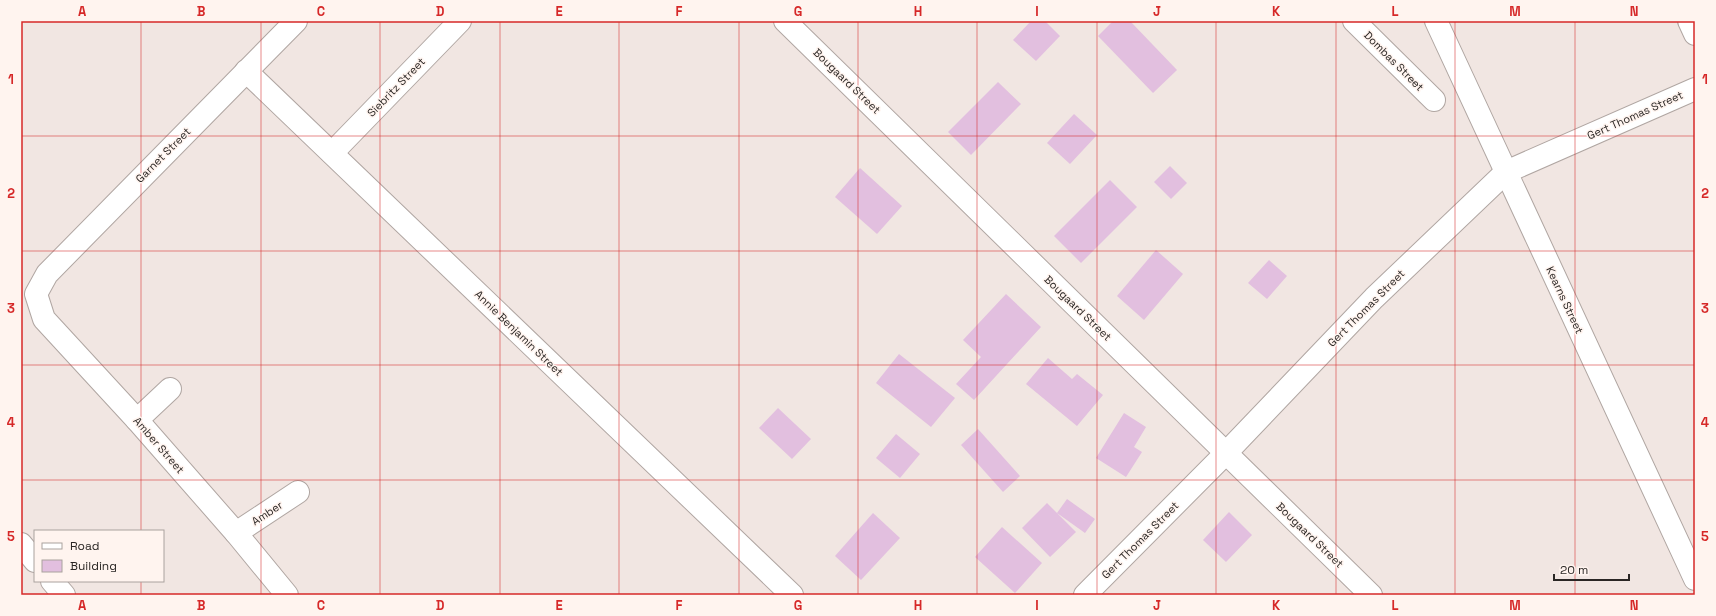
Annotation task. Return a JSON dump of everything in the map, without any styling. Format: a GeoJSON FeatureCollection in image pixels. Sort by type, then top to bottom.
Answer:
{"type":"FeatureCollection","features":[{"type":"Feature","properties":{"kind":"street","name":"Garnet Street"},"geometry":{"type":"LineString","coordinates":[[36,294],[47,274],[296,21]]}},
{"type":"Feature","properties":{"kind":"street","name":"Siebritz Street"},"geometry":{"type":"LineString","coordinates":[[332,153],[460,21]]}},
{"type":"Feature","properties":{"kind":"street","name":"Bougaard Street"},"geometry":{"type":"LineString","coordinates":[[785,21],[1372,595]]}},
{"type":"Feature","properties":{"kind":"street","name":"Dombas Street"},"geometry":{"type":"LineString","coordinates":[[1354,21],[1434,100]]}},
{"type":"Feature","properties":{"kind":"street","name":"Kearns Street"},"geometry":{"type":"LineString","coordinates":[[1436,21],[1695,579]]}},
{"type":"Feature","properties":{"kind":"street"},"geometry":{"type":"LineString","coordinates":[[1689,21],[1695,34]]}},
{"type":"Feature","properties":{"kind":"street","name":"Annie Benjamin Street"},"geometry":{"type":"LineString","coordinates":[[246,71],[792,595]]}},
{"type":"Feature","properties":{"kind":"street","name":"Gert Thomas Street"},"geometry":{"type":"LineString","coordinates":[[1085,595],[1226,453],[1374,298],[1506,172],[1695,89]]}},
{"type":"Feature","properties":{"kind":"street","name":"Amber Street"},"geometry":{"type":"LineString","coordinates":[[36,294],[44,319],[137,420],[236,533],[286,595]]}},
{"type":"Feature","properties":{"kind":"street"},"geometry":{"type":"LineString","coordinates":[[137,420],[170,389]]}},
{"type":"Feature","properties":{"kind":"street","name":"Amber"},"geometry":{"type":"LineString","coordinates":[[236,533],[298,492]]}},
{"type":"Feature","properties":{"kind":"street"},"geometry":{"type":"LineString","coordinates":[[21,544],[34,560]]}},
{"type":"Feature","properties":{"kind":"street"},"geometry":{"type":"LineString","coordinates":[[53,582],[64,595]]}},
{"type":"Feature","properties":{"kind":"building"},"geometry":{"type":"Polygon","coordinates":[[[1031,21],[1045,21],[1060,36],[1036,61],[1013,40],[1031,21]]]}},
{"type":"Feature","properties":{"kind":"building"},"geometry":{"type":"Polygon","coordinates":[[[1113,21],[1130,21],[1177,70],[1153,93],[1098,36],[1113,21]]]}},
{"type":"Feature","properties":{"kind":"building"},"geometry":{"type":"Polygon","coordinates":[[[998,82],[1021,104],[971,155],[948,132],[998,82]]]}},
{"type":"Feature","properties":{"kind":"building"},"geometry":{"type":"Polygon","coordinates":[[[1074,114],[1097,135],[1070,164],[1047,143],[1074,114]]]}},
{"type":"Feature","properties":{"kind":"building"},"geometry":{"type":"Polygon","coordinates":[[[1170,166],[1187,183],[1171,199],[1154,182],[1170,166]]]}},
{"type":"Feature","properties":{"kind":"building"},"geometry":{"type":"Polygon","coordinates":[[[860,168],[902,206],[877,234],[835,197],[860,168]]]}},
{"type":"Feature","properties":{"kind":"building"},"geometry":{"type":"Polygon","coordinates":[[[1110,180],[1137,207],[1081,263],[1054,236],[1110,180]]]}},
{"type":"Feature","properties":{"kind":"building"},"geometry":{"type":"Polygon","coordinates":[[[1156,250],[1183,274],[1144,320],[1117,296],[1156,250]]]}},
{"type":"Feature","properties":{"kind":"building"},"geometry":{"type":"Polygon","coordinates":[[[1269,260],[1287,276],[1267,299],[1248,283],[1269,260]]]}},
{"type":"Feature","properties":{"kind":"building"},"geometry":{"type":"Polygon","coordinates":[[[1006,294],[1041,327],[974,400],[956,384],[981,357],[963,340],[1006,294]]]}},
{"type":"Feature","properties":{"kind":"building"},"geometry":{"type":"Polygon","coordinates":[[[899,354],[955,398],[931,427],[876,383],[899,354]]]}},
{"type":"Feature","properties":{"kind":"building"},"geometry":{"type":"Polygon","coordinates":[[[1048,358],[1072,379],[1077,374],[1103,395],[1077,426],[1026,384],[1048,358]]]}},
{"type":"Feature","properties":{"kind":"building"},"geometry":{"type":"Polygon","coordinates":[[[778,408],[811,439],[792,459],[759,428],[778,408]]]}},
{"type":"Feature","properties":{"kind":"building"},"geometry":{"type":"Polygon","coordinates":[[[1124,413],[1146,427],[1134,447],[1142,452],[1126,477],[1096,458],[1124,413]]]}},
{"type":"Feature","properties":{"kind":"building"},"geometry":{"type":"Polygon","coordinates":[[[978,429],[1020,476],[1003,492],[961,445],[978,429]]]}},
{"type":"Feature","properties":{"kind":"building"},"geometry":{"type":"Polygon","coordinates":[[[896,434],[920,454],[900,478],[876,458],[896,434]]]}},
{"type":"Feature","properties":{"kind":"building"},"geometry":{"type":"Polygon","coordinates":[[[1067,499],[1095,519],[1085,533],[1057,513],[1067,499]]]}},
{"type":"Feature","properties":{"kind":"building"},"geometry":{"type":"Polygon","coordinates":[[[1047,503],[1076,532],[1050,557],[1022,528],[1047,503]]]}},
{"type":"Feature","properties":{"kind":"building"},"geometry":{"type":"Polygon","coordinates":[[[1229,512],[1252,535],[1226,562],[1203,540],[1229,512]]]}},
{"type":"Feature","properties":{"kind":"building"},"geometry":{"type":"Polygon","coordinates":[[[873,513],[900,538],[861,580],[835,556],[873,513]]]}},
{"type":"Feature","properties":{"kind":"building"},"geometry":{"type":"Polygon","coordinates":[[[1002,527],[1042,563],[1015,593],[975,557],[1002,527]]]}}]}
